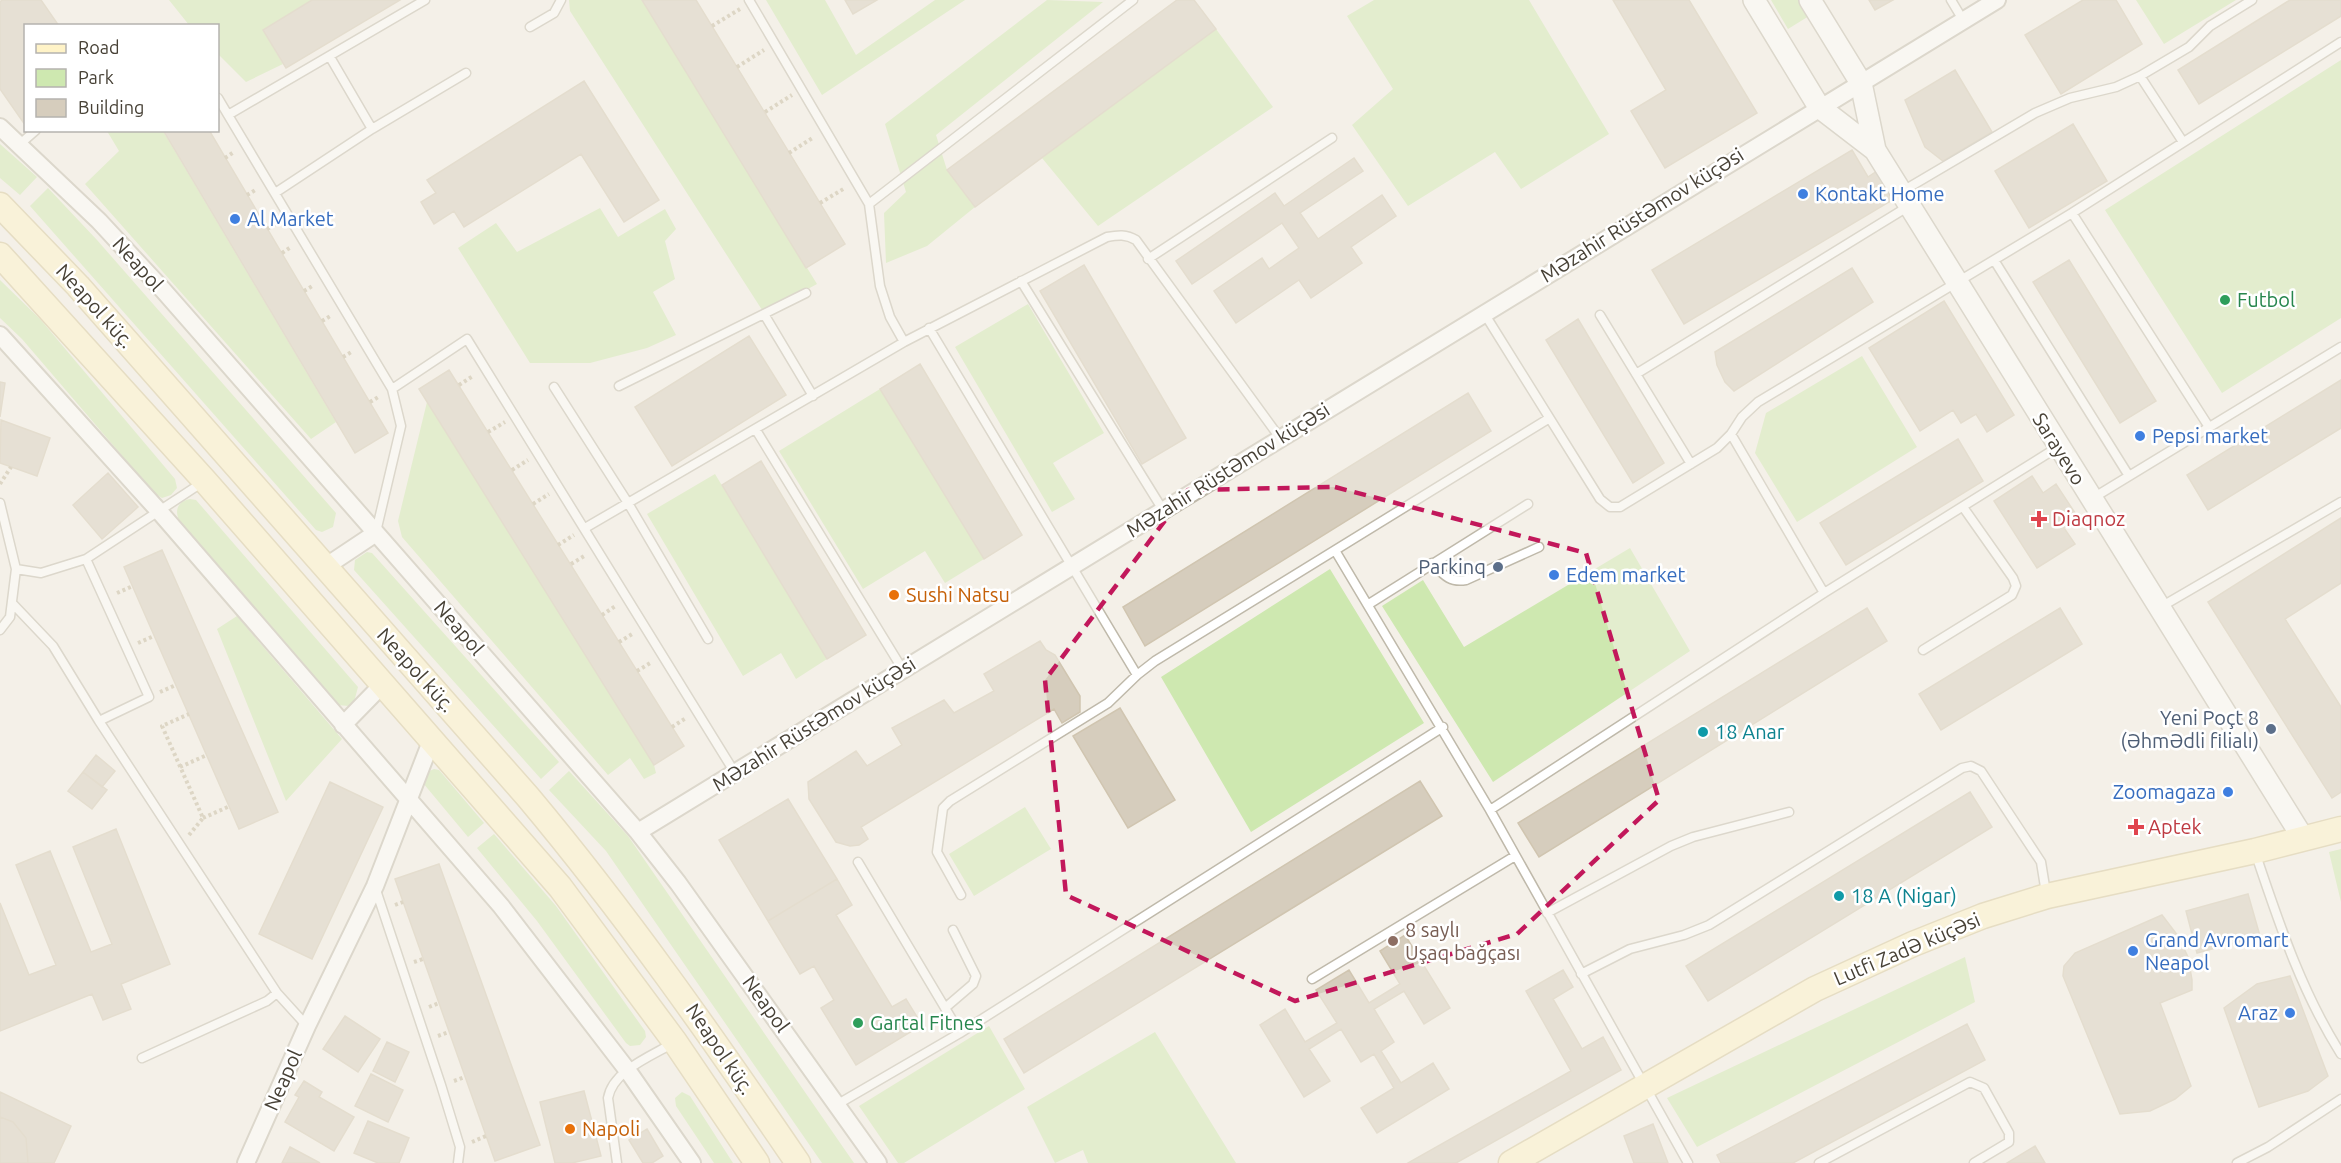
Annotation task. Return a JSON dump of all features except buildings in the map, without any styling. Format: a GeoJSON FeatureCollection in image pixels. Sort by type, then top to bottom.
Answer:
{"type":"FeatureCollection","features":[{"type":"Feature","properties":{"kind":"main road","name":"Neapol küç."},"geometry":{"type":"LineString","coordinates":[[0,205],[78,286],[528,797],[593,875],[686,998],[798,1163]]}},
{"type":"Feature","properties":{"kind":"main road","name":"Neapol küç."},"geometry":{"type":"LineString","coordinates":[[0,255],[205,481],[560,887],[675,1042],[757,1163]]}},
{"type":"Feature","properties":{"kind":"main road","name":"Lutfi Zadə küçəsi"},"geometry":{"type":"LineString","coordinates":[[1511,1163],[1826,984],[1913,944],[1983,916],[2047,896],[2255,851],[2341,828]]}},
{"type":"Feature","properties":{"kind":"street"},"geometry":{"type":"LineString","coordinates":[[1754,0],[1819,107],[1875,150]]}},
{"type":"Feature","properties":{"kind":"street"},"geometry":{"type":"LineString","coordinates":[[1810,0],[1861,83],[1875,150]]}},
{"type":"Feature","properties":{"kind":"street"},"geometry":{"type":"LineString","coordinates":[[1861,83],[1997,0]]}},
{"type":"Feature","properties":{"kind":"street","name":"Məzahir Rüstəmov küçəsi"},"geometry":{"type":"LineString","coordinates":[[638,832],[1861,83]]}},
{"type":"Feature","properties":{"kind":"street","name":"Neapol"},"geometry":{"type":"LineString","coordinates":[[0,127],[99,221],[155,282],[638,832],[678,883],[879,1163]]}},
{"type":"Feature","properties":{"kind":"street","name":"Sarayevo"},"geometry":{"type":"LineString","coordinates":[[1875,150],[2303,838]]}},
{"type":"Feature","properties":{"kind":"street"},"geometry":{"type":"LineString","coordinates":[[0,335],[158,510],[501,906],[628,1071],[692,1163]]}},
{"type":"Feature","properties":{"kind":"street"},"geometry":{"type":"LineString","coordinates":[[325,567],[376,533]]}},
{"type":"Feature","properties":{"kind":"street"},"geometry":{"type":"LineString","coordinates":[[343,724],[383,684]]}},
{"type":"Feature","properties":{"kind":"street","name":"Neapol"},"geometry":{"type":"LineString","coordinates":[[246,1163],[307,1026],[375,886],[432,739]]}},
{"type":"Feature","properties":{"kind":"lane"},"geometry":{"type":"LineString","coordinates":[[228,115],[424,0]]}},
{"type":"Feature","properties":{"kind":"lane"},"geometry":{"type":"LineString","coordinates":[[530,27],[554,13],[561,0]]}},
{"type":"Feature","properties":{"kind":"lane"},"geometry":{"type":"LineString","coordinates":[[1950,0],[1963,20]]}},
{"type":"Feature","properties":{"kind":"lane"},"geometry":{"type":"LineString","coordinates":[[1636,374],[2036,113],[2070,98],[2116,87],[2140,76],[2189,47],[2210,26],[2252,0]]}},
{"type":"Feature","properties":{"kind":"lane"},"geometry":{"type":"LineString","coordinates":[[869,204],[1130,1]]}},
{"type":"Feature","properties":{"kind":"lane"},"geometry":{"type":"LineString","coordinates":[[749,2],[869,204],[880,286],[890,317],[904,342]]}},
{"type":"Feature","properties":{"kind":"lane"},"geometry":{"type":"LineString","coordinates":[[1483,313],[1600,499],[1610,507],[1620,507],[1717,448],[1731,434],[1742,417],[1758,402],[2072,213],[2341,42]]}},
{"type":"Feature","properties":{"kind":"lane"},"geometry":{"type":"LineString","coordinates":[[330,57],[372,129]]}},
{"type":"Feature","properties":{"kind":"lane"},"geometry":{"type":"LineString","coordinates":[[275,193],[372,129],[466,73]]}},
{"type":"Feature","properties":{"kind":"lane"},"geometry":{"type":"LineString","coordinates":[[2140,76],[2183,142]]}},
{"type":"Feature","properties":{"kind":"lane"},"geometry":{"type":"LineString","coordinates":[[219,100],[392,389],[401,426],[376,533]]}},
{"type":"Feature","properties":{"kind":"lane"},"geometry":{"type":"LineString","coordinates":[[20,144],[34,132]]}},
{"type":"Feature","properties":{"kind":"lane"},"geometry":{"type":"LineString","coordinates":[[1148,259],[1332,138]]}},
{"type":"Feature","properties":{"kind":"lane"},"geometry":{"type":"LineString","coordinates":[[2072,213],[2209,428]]}},
{"type":"Feature","properties":{"kind":"lane"},"geometry":{"type":"LineString","coordinates":[[585,528],[929,328],[1107,237],[1117,235],[1128,236],[1136,240],[1280,438]]}},
{"type":"Feature","properties":{"kind":"lane"},"geometry":{"type":"LineString","coordinates":[[1994,260],[2129,476]]}},
{"type":"Feature","properties":{"kind":"lane"},"geometry":{"type":"LineString","coordinates":[[1021,281],[1163,510]]}},
{"type":"Feature","properties":{"kind":"lane"},"geometry":{"type":"LineString","coordinates":[[619,386],[806,292]]}},
{"type":"Feature","properties":{"kind":"lane"},"geometry":{"type":"LineString","coordinates":[[764,314],[813,396]]}},
{"type":"Feature","properties":{"kind":"lane"},"geometry":{"type":"LineString","coordinates":[[1600,315],[1691,464]]}},
{"type":"Feature","properties":{"kind":"lane"},"geometry":{"type":"LineString","coordinates":[[929,328],[1137,675]]}},
{"type":"Feature","properties":{"kind":"lane"},"geometry":{"type":"LineString","coordinates":[[392,389],[467,339],[735,773]]}},
{"type":"Feature","properties":{"kind":"lane"},"geometry":{"type":"LineString","coordinates":[[2091,500],[2341,346]]}},
{"type":"Feature","properties":{"kind":"lane"},"geometry":{"type":"LineString","coordinates":[[554,387],[628,503],[708,639]]}},
{"type":"Feature","properties":{"kind":"lane"},"geometry":{"type":"LineString","coordinates":[[961,895],[937,852],[943,808],[950,801],[1108,703],[1155,661],[1336,552],[1548,419]]}},
{"type":"Feature","properties":{"kind":"lane"},"geometry":{"type":"LineString","coordinates":[[756,430],[903,670]]}},
{"type":"Feature","properties":{"kind":"lane"},"geometry":{"type":"LineString","coordinates":[[1731,434],[1824,593]]}},
{"type":"Feature","properties":{"kind":"lane"},"geometry":{"type":"LineString","coordinates":[[1490,810],[1824,593],[2058,447]]}},
{"type":"Feature","properties":{"kind":"lane"},"geometry":{"type":"LineString","coordinates":[[16,569],[41,573],[86,559],[205,481]]}},
{"type":"Feature","properties":{"kind":"lane"},"geometry":{"type":"LineString","coordinates":[[2159,609],[2341,502]]}},
{"type":"Feature","properties":{"kind":"lane"},"geometry":{"type":"LineString","coordinates":[[0,503],[16,569],[10,617],[0,630]]}},
{"type":"Feature","properties":{"kind":"lane"},"geometry":{"type":"LineString","coordinates":[[1369,603],[1528,504]]}},
{"type":"Feature","properties":{"kind":"lane"},"geometry":{"type":"LineString","coordinates":[[1923,650],[2012,594],[2016,586],[2013,578],[1963,507]]}},
{"type":"Feature","properties":{"kind":"lane"},"geometry":{"type":"LineString","coordinates":[[1432,563],[1449,580],[1455,582],[1466,580],[1539,547]]}},
{"type":"Feature","properties":{"kind":"lane"},"geometry":{"type":"LineString","coordinates":[[1336,552],[1443,727],[1688,1163]]}},
{"type":"Feature","properties":{"kind":"lane"},"geometry":{"type":"LineString","coordinates":[[86,559],[148,697],[99,721]]}},
{"type":"Feature","properties":{"kind":"lane"},"geometry":{"type":"LineString","coordinates":[[12,603],[53,646],[99,721],[277,993],[307,1026]]}},
{"type":"Feature","properties":{"kind":"lane"},"geometry":{"type":"LineString","coordinates":[[838,1104],[960,1033],[1443,727]]}},
{"type":"Feature","properties":{"kind":"lane"},"geometry":{"type":"LineString","coordinates":[[1581,974],[1630,949],[1684,935],[1709,925],[1962,768],[1971,766],[1981,771],[2041,862],[2047,896]]}},
{"type":"Feature","properties":{"kind":"lane"},"geometry":{"type":"LineString","coordinates":[[1547,913],[1686,840],[1789,812]]}},
{"type":"Feature","properties":{"kind":"lane"},"geometry":{"type":"LineString","coordinates":[[2255,851],[2290,959],[2317,1016],[2341,1054]]}},
{"type":"Feature","properties":{"kind":"lane"},"geometry":{"type":"LineString","coordinates":[[1312,979],[1515,856]]}},
{"type":"Feature","properties":{"kind":"lane"},"geometry":{"type":"LineString","coordinates":[[858,862],[960,1033]]}},
{"type":"Feature","properties":{"kind":"lane"},"geometry":{"type":"LineString","coordinates":[[375,886],[460,1147],[458,1163]]}},
{"type":"Feature","properties":{"kind":"lane"},"geometry":{"type":"LineString","coordinates":[[945,1008],[973,984],[976,976],[953,930]]}},
{"type":"Feature","properties":{"kind":"lane"},"geometry":{"type":"LineString","coordinates":[[142,1058],[267,1001],[277,993]]}},
{"type":"Feature","properties":{"kind":"lane"},"geometry":{"type":"LineString","coordinates":[[617,1163],[608,1098],[610,1088],[628,1071],[675,1042]]}},
{"type":"Feature","properties":{"kind":"lane"},"geometry":{"type":"LineString","coordinates":[[1819,1163],[1970,1082],[1984,1088],[2009,1133],[2009,1142],[1974,1163]]}},
{"type":"Feature","properties":{"kind":"lane"},"geometry":{"type":"LineString","coordinates":[[2237,1163],[2268,1147],[2341,1099]]}},
{"type":"Feature","properties":{"kind":"path"},"geometry":{"type":"LineString","coordinates":[[712,26],[749,2]]}},
{"type":"Feature","properties":{"kind":"path"},"geometry":{"type":"LineString","coordinates":[[737,67],[774,44]]}},
{"type":"Feature","properties":{"kind":"path"},"geometry":{"type":"LineString","coordinates":[[765,112],[801,90]]}},
{"type":"Feature","properties":{"kind":"path"},"geometry":{"type":"LineString","coordinates":[[789,153],[825,131]]}},
{"type":"Feature","properties":{"kind":"path"},"geometry":{"type":"LineString","coordinates":[[820,203],[855,182]]}},
{"type":"Feature","properties":{"kind":"path"},"geometry":{"type":"LineString","coordinates":[[0,484],[11,467]]}},
{"type":"Feature","properties":{"kind":"path"},"geometry":{"type":"LineString","coordinates":[[189,714],[162,726],[203,818]]}},
{"type":"Feature","properties":{"kind":"path"},"geometry":{"type":"LineString","coordinates":[[180,767],[207,755]]}},
{"type":"Feature","properties":{"kind":"path"},"geometry":{"type":"LineString","coordinates":[[180,845],[203,818],[230,806]]}},
{"type":"Feature","properties":{"kind":"highlighted area"},"geometry":{"type":"Polygon","coordinates":[[[1335,487],[1586,553],[1659,800],[1517,934],[1295,1001],[1066,895],[1045,680],[1188,490],[1335,487]]]}},
{"type":"Feature","properties":{"kind":"green space"},"geometry":{"type":"Polygon","coordinates":[[[169,0],[312,0],[263,30],[283,64],[246,82],[219,55],[219,24],[188,24],[169,0]]]}},
{"type":"Feature","properties":{"kind":"green space"},"geometry":{"type":"Polygon","coordinates":[[[569,0],[642,0],[817,284],[764,313],[570,11],[569,0]]]}},
{"type":"Feature","properties":{"kind":"green space"},"geometry":{"type":"Polygon","coordinates":[[[766,0],[825,0],[856,55],[935,0],[965,0],[822,95],[766,0]]]}},
{"type":"Feature","properties":{"kind":"green space"},"geometry":{"type":"Polygon","coordinates":[[[1047,0],[1103,2],[936,135],[947,170],[975,207],[927,246],[886,263],[884,213],[906,192],[885,124],[1047,0]]]}},
{"type":"Feature","properties":{"kind":"green space"},"geometry":{"type":"Polygon","coordinates":[[[1374,0],[1529,0],[1609,134],[1521,189],[1495,152],[1408,206],[1352,125],[1393,89],[1347,16],[1374,0]]]}},
{"type":"Feature","properties":{"kind":"green space"},"geometry":{"type":"Polygon","coordinates":[[[1771,0],[1799,0],[1809,16],[1788,29],[1771,0]]]}},
{"type":"Feature","properties":{"kind":"green space"},"geometry":{"type":"Polygon","coordinates":[[[2136,0],[2236,0],[2164,44],[2136,0]]]}},
{"type":"Feature","properties":{"kind":"green space"},"geometry":{"type":"Polygon","coordinates":[[[1216,29],[1273,107],[1098,226],[1042,158],[1216,29]]]}},
{"type":"Feature","properties":{"kind":"green space"},"geometry":{"type":"Polygon","coordinates":[[[2341,60],[2341,318],[2222,393],[2105,210],[2341,60]]]}},
{"type":"Feature","properties":{"kind":"green space"},"geometry":{"type":"Polygon","coordinates":[[[108,132],[164,132],[336,422],[311,439],[85,184],[119,151],[108,132]]]}},
{"type":"Feature","properties":{"kind":"green space"},"geometry":{"type":"Polygon","coordinates":[[[0,144],[37,177],[20,195],[0,178],[0,144]]]}},
{"type":"Feature","properties":{"kind":"green space"},"geometry":{"type":"Polygon","coordinates":[[[48,188],[97,240],[336,513],[333,527],[322,532],[316,530],[30,206],[48,188]]]}},
{"type":"Feature","properties":{"kind":"green space"},"geometry":{"type":"Polygon","coordinates":[[[600,208],[618,237],[665,209],[676,229],[665,241],[675,279],[653,292],[676,335],[647,348],[590,363],[530,363],[458,248],[496,223],[517,252],[600,208]]]}},
{"type":"Feature","properties":{"kind":"green space"},"geometry":{"type":"Polygon","coordinates":[[[0,280],[40,319],[175,479],[177,488],[171,495],[162,498],[154,493],[22,339],[0,318],[0,280]]]}},
{"type":"Feature","properties":{"kind":"green space"},"geometry":{"type":"Polygon","coordinates":[[[1028,304],[1104,433],[1053,463],[1075,499],[1052,512],[955,347],[1028,304]]]}},
{"type":"Feature","properties":{"kind":"green space"},"geometry":{"type":"Polygon","coordinates":[[[1862,356],[1917,447],[1797,522],[1755,453],[1766,413],[1862,356]]]}},
{"type":"Feature","properties":{"kind":"green space"},"geometry":{"type":"Polygon","coordinates":[[[880,389],[984,559],[945,583],[925,551],[863,589],[779,451],[880,389]]]}},
{"type":"Feature","properties":{"kind":"green space"},"geometry":{"type":"Polygon","coordinates":[[[427,402],[654,765],[656,773],[644,779],[630,758],[608,775],[402,537],[398,521],[427,402]]]}},
{"type":"Feature","properties":{"kind":"green space"},"geometry":{"type":"Polygon","coordinates":[[[715,474],[827,659],[796,679],[781,653],[743,676],[647,514],[715,474]]]}},
{"type":"Feature","properties":{"kind":"green space"},"geometry":{"type":"Polygon","coordinates":[[[190,499],[196,500],[358,687],[354,702],[349,706],[337,705],[179,520],[178,506],[190,499]]]}},
{"type":"Feature","properties":{"kind":"green space"},"geometry":{"type":"Polygon","coordinates":[[[1630,548],[1690,651],[1493,782],[1382,606],[1423,580],[1464,647],[1630,548]]]}},
{"type":"Feature","properties":{"kind":"green space"},"geometry":{"type":"Polygon","coordinates":[[[367,552],[372,553],[559,762],[541,779],[354,570],[355,560],[367,552]]]}},
{"type":"Feature","properties":{"kind":"green space"},"geometry":{"type":"Polygon","coordinates":[[[1330,569],[1424,723],[1251,832],[1161,677],[1330,569]]]}},
{"type":"Feature","properties":{"kind":"green space"},"geometry":{"type":"Polygon","coordinates":[[[237,616],[342,739],[286,801],[217,629],[237,616]]]}},
{"type":"Feature","properties":{"kind":"green space"},"geometry":{"type":"Polygon","coordinates":[[[434,769],[439,770],[484,823],[468,837],[423,783],[425,773],[434,769]]]}},
{"type":"Feature","properties":{"kind":"green space"},"geometry":{"type":"Polygon","coordinates":[[[569,771],[628,836],[854,1163],[822,1163],[606,851],[549,790],[569,771]]]}},
{"type":"Feature","properties":{"kind":"green space"},"geometry":{"type":"Polygon","coordinates":[[[1025,807],[1051,849],[974,896],[949,854],[1025,807]]]}},
{"type":"Feature","properties":{"kind":"green space"},"geometry":{"type":"Polygon","coordinates":[[[494,834],[556,906],[645,1031],[646,1037],[640,1045],[630,1046],[626,1043],[537,921],[477,848],[494,834]]]}},
{"type":"Feature","properties":{"kind":"green space"},"geometry":{"type":"Polygon","coordinates":[[[2341,849],[2341,902],[2329,852],[2341,849]]]}},
{"type":"Feature","properties":{"kind":"green space"},"geometry":{"type":"Polygon","coordinates":[[[1965,957],[1975,1002],[1697,1147],[1667,1098],[1965,957]]]}},
{"type":"Feature","properties":{"kind":"green space"},"geometry":{"type":"Polygon","coordinates":[[[989,1026],[1025,1089],[904,1163],[898,1163],[859,1106],[989,1026]]]}},
{"type":"Feature","properties":{"kind":"green space"},"geometry":{"type":"Polygon","coordinates":[[[1155,1032],[1236,1163],[1088,1163],[1083,1150],[1055,1163],[1027,1107],[1155,1032]]]}},
{"type":"Feature","properties":{"kind":"green space"},"geometry":{"type":"Polygon","coordinates":[[[682,1092],[690,1096],[733,1163],[714,1163],[676,1106],[675,1098],[682,1092]]]}},
{"type":"Feature","properties":{"kind":"place","name":"Kontakt Home"},"geometry":{"type":"Point","coordinates":[1803,194]}},
{"type":"Feature","properties":{"kind":"place","name":"Al Market"},"geometry":{"type":"Point","coordinates":[235,219]}},
{"type":"Feature","properties":{"kind":"place","name":"Futbol"},"geometry":{"type":"Point","coordinates":[2225,300]}},
{"type":"Feature","properties":{"kind":"place","name":"Pepsi market"},"geometry":{"type":"Point","coordinates":[2140,436]}},
{"type":"Feature","properties":{"kind":"place","name":"Diaqnoz"},"geometry":{"type":"Point","coordinates":[2039,519]}},
{"type":"Feature","properties":{"kind":"place","name":"Parkinq"},"geometry":{"type":"Point","coordinates":[1498,567]}},
{"type":"Feature","properties":{"kind":"place","name":"Edem market"},"geometry":{"type":"Point","coordinates":[1554,575]}},
{"type":"Feature","properties":{"kind":"place","name":"Sushi Natsu"},"geometry":{"type":"Point","coordinates":[894,595]}},
{"type":"Feature","properties":{"kind":"place","name":"Yeni Poçt 8 (Əhmədli filialı)"},"geometry":{"type":"Point","coordinates":[2271,729]}},
{"type":"Feature","properties":{"kind":"place","name":"18 Anar"},"geometry":{"type":"Point","coordinates":[1703,732]}},
{"type":"Feature","properties":{"kind":"place","name":"Zoomagaza"},"geometry":{"type":"Point","coordinates":[2228,792]}},
{"type":"Feature","properties":{"kind":"place","name":"Aptek"},"geometry":{"type":"Point","coordinates":[2136,827]}},
{"type":"Feature","properties":{"kind":"place","name":"18 A (Nigar)"},"geometry":{"type":"Point","coordinates":[1839,896]}},
{"type":"Feature","properties":{"kind":"place","name":"8 saylı Uşaq bağçası"},"geometry":{"type":"Point","coordinates":[1393,941]}},
{"type":"Feature","properties":{"kind":"place","name":"Grand Avromart Neapol"},"geometry":{"type":"Point","coordinates":[2133,951]}},
{"type":"Feature","properties":{"kind":"place","name":"Araz"},"geometry":{"type":"Point","coordinates":[2290,1013]}},
{"type":"Feature","properties":{"kind":"place","name":"Gartal Fitnes"},"geometry":{"type":"Point","coordinates":[858,1023]}},
{"type":"Feature","properties":{"kind":"place","name":"Napoli"},"geometry":{"type":"Point","coordinates":[570,1129]}}]}
